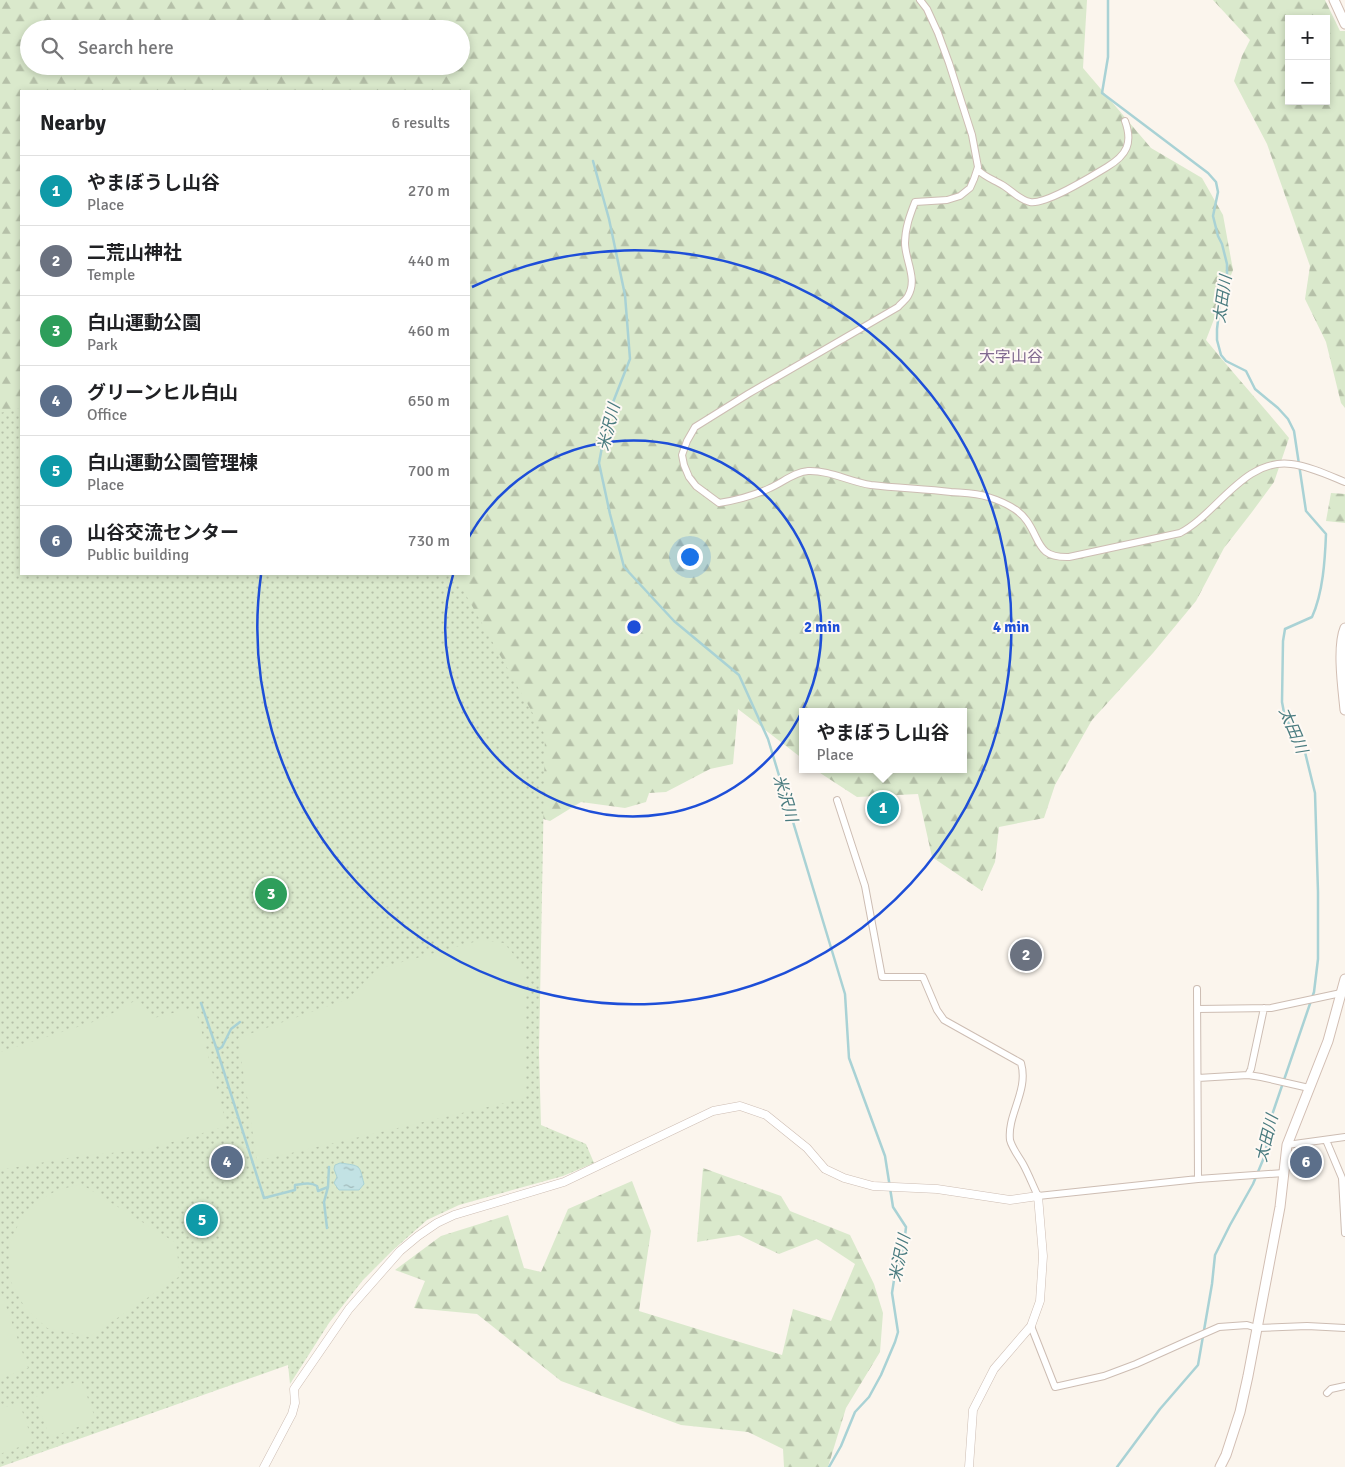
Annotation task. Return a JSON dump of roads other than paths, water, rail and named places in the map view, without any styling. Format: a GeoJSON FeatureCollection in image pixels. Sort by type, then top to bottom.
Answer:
{"type":"FeatureCollection","features":[{"type":"Feature","properties":{"kind":"main road"},"geometry":{"type":"LineString","coordinates":[[1334,0],[1345,24]]}},
{"type":"Feature","properties":{"kind":"main road"},"geometry":{"type":"LineString","coordinates":[[1345,628],[1341,637],[1345,710]]}},
{"type":"Feature","properties":{"kind":"main road"},"geometry":{"type":"LineString","coordinates":[[1220,1467],[1226,1455],[1240,1412],[1280,1208],[1287,1145],[1328,1041],[1345,980]]}},
{"type":"Feature","properties":{"kind":"street"},"geometry":{"type":"LineString","coordinates":[[920,0],[927,9],[938,33],[972,135],[978,170],[970,188],[960,196],[946,200],[915,202],[905,240],[905,253],[912,286],[908,296],[898,307],[695,427],[682,455],[689,477],[696,486],[719,503],[738,500],[771,488],[797,473],[808,471],[828,473],[868,484],[988,497],[1008,505],[1020,514],[1026,520],[1044,551],[1061,557],[1069,557],[1180,533],[1192,527],[1238,483],[1253,472],[1270,466],[1282,463],[1292,464],[1309,468],[1345,482]]}},
{"type":"Feature","properties":{"kind":"street"},"geometry":{"type":"LineString","coordinates":[[978,170],[984,176],[1003,185],[1024,200],[1034,203],[1051,198],[1115,163],[1123,154],[1129,142],[1125,121]]}},
{"type":"Feature","properties":{"kind":"street"},"geometry":{"type":"LineString","coordinates":[[837,800],[865,886],[882,977],[923,977],[937,1010],[944,1020],[1021,1063],[1023,1072],[1010,1142],[1038,1196],[1043,1256],[1040,1301],[1032,1326],[994,1369],[973,1410],[969,1467]]}},
{"type":"Feature","properties":{"kind":"street"},"geometry":{"type":"LineString","coordinates":[[1197,989],[1198,1179]]}},
{"type":"Feature","properties":{"kind":"street"},"geometry":{"type":"LineString","coordinates":[[1198,1009],[1270,1008],[1341,993]]}},
{"type":"Feature","properties":{"kind":"street"},"geometry":{"type":"LineString","coordinates":[[1248,1076],[1264,1008]]}},
{"type":"Feature","properties":{"kind":"street"},"geometry":{"type":"LineString","coordinates":[[1198,1078],[1261,1077],[1309,1088]]}},
{"type":"Feature","properties":{"kind":"street"},"geometry":{"type":"LineString","coordinates":[[264,1467],[292,1414],[295,1403],[294,1389],[308,1367],[349,1309],[400,1251],[418,1236],[437,1223],[454,1215],[564,1182],[713,1111],[740,1106],[766,1114],[807,1148],[825,1169],[844,1178],[873,1186],[937,1189],[1010,1200],[1198,1179],[1284,1173]]}},
{"type":"Feature","properties":{"kind":"street"},"geometry":{"type":"LineString","coordinates":[[1287,1145],[1345,1137]]}},
{"type":"Feature","properties":{"kind":"street"},"geometry":{"type":"LineString","coordinates":[[1326,1140],[1342,1178],[1345,1233]]}},
{"type":"Feature","properties":{"kind":"street"},"geometry":{"type":"LineString","coordinates":[[1032,1326],[1055,1387],[1104,1376],[1219,1328],[1248,1325],[1257,1328],[1307,1326],[1345,1328]]}},
{"type":"Feature","properties":{"kind":"street"},"geometry":{"type":"LineString","coordinates":[[1327,1393],[1331,1389],[1345,1386]]}},
{"type":"Feature","properties":{"kind":"water"},"geometry":{"type":"Polygon","coordinates":[[[340,1163],[356,1166],[360,1169],[364,1184],[359,1190],[339,1190],[334,1183],[337,1177],[334,1169],[335,1165],[340,1163]]]}},
{"type":"Feature","properties":{"kind":"waterway","name":"太田川"},"geometry":{"type":"LineString","coordinates":[[1108,0],[1108,57],[1102,93],[1208,173],[1216,182],[1218,192],[1213,216],[1227,264],[1227,275],[1220,304],[1217,329],[1217,340],[1221,355],[1226,361],[1246,371],[1255,389],[1288,419],[1294,431],[1306,511],[1326,534],[1324,565],[1316,608],[1312,617],[1285,629],[1283,641],[1282,702],[1285,718],[1303,744],[1315,793],[1318,959],[1314,992],[1271,1118],[1265,1155],[1253,1184],[1215,1255],[1198,1365],[1160,1409],[1117,1467]]}},
{"type":"Feature","properties":{"kind":"waterway","name":"米沢川"},"geometry":{"type":"LineString","coordinates":[[593,161],[609,219],[625,295],[630,359],[608,415],[599,463],[624,567],[674,621],[739,675],[768,739],[845,994],[849,1058],[885,1156],[893,1207],[906,1227],[904,1245],[892,1293],[898,1332],[895,1342],[881,1375],[869,1397],[855,1412],[841,1446],[829,1467]]}},
{"type":"Feature","properties":{"kind":"waterway"},"geometry":{"type":"LineString","coordinates":[[201,1003],[217,1050]]}},
{"type":"Feature","properties":{"kind":"waterway"},"geometry":{"type":"LineString","coordinates":[[240,1022],[231,1029],[222,1047],[217,1050],[264,1198],[295,1190],[295,1185],[312,1184],[317,1186],[318,1191],[328,1187]]}},
{"type":"Feature","properties":{"kind":"waterway"},"geometry":{"type":"LineString","coordinates":[[327,1228],[324,1202],[328,1187],[329,1167]]}},
{"type":"Feature","properties":{"kind":"place","name":"やまぼうし山谷"},"geometry":{"type":"Point","coordinates":[883,808]}},
{"type":"Feature","properties":{"kind":"place","name":"白山運動公園"},"geometry":{"type":"Point","coordinates":[271,894]}},
{"type":"Feature","properties":{"kind":"place","name":"二荒山神社"},"geometry":{"type":"Point","coordinates":[1026,955]}},
{"type":"Feature","properties":{"kind":"place","name":"グリーンヒル白山"},"geometry":{"type":"Point","coordinates":[227,1162]}},
{"type":"Feature","properties":{"kind":"place","name":"山谷交流センター"},"geometry":{"type":"Point","coordinates":[1306,1162]}},
{"type":"Feature","properties":{"kind":"place","name":"白山運動公園管理棟"},"geometry":{"type":"Point","coordinates":[202,1220]}},
{"type":"Feature","properties":{"kind":"district","name":"大字山谷"},"geometry":{"type":"Point","coordinates":[1011,356]}}]}
